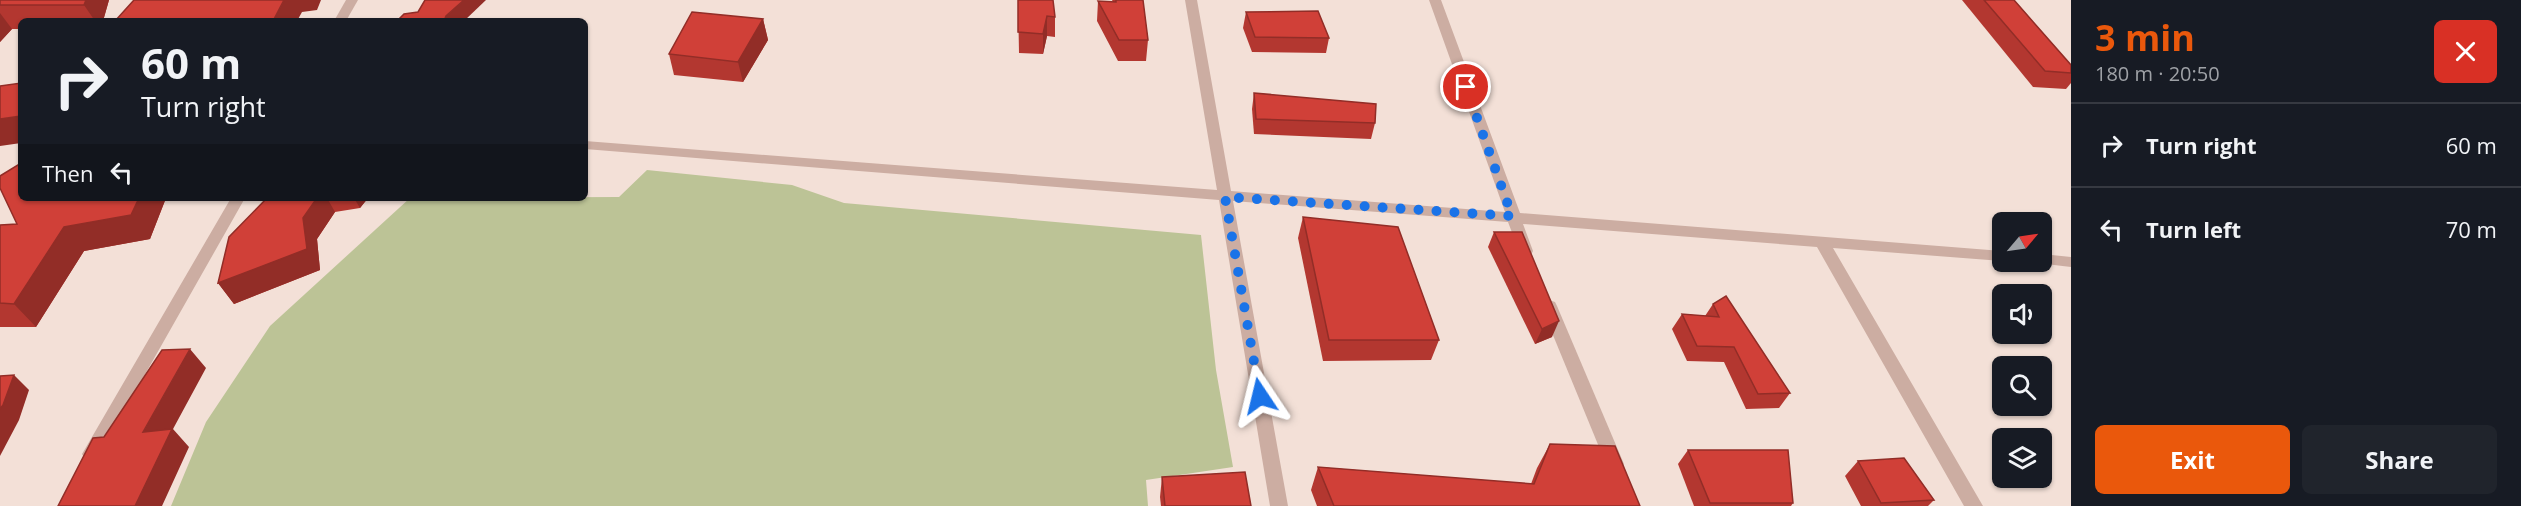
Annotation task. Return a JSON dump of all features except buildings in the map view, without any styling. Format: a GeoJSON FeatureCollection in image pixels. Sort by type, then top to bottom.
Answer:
{"type":"FeatureCollection","features":[{"type":"Feature","properties":{"kind":"street"},"geometry":{"type":"LineString","coordinates":[[342,18],[352,0]]}},
{"type":"Feature","properties":{"kind":"street"},"geometry":{"type":"LineString","coordinates":[[1191,0],[1279,506]]}},
{"type":"Feature","properties":{"kind":"street"},"geometry":{"type":"LineString","coordinates":[[1434,0],[1512,216],[1534,270]]}},
{"type":"Feature","properties":{"kind":"street"},"geometry":{"type":"LineString","coordinates":[[588,146],[1225,197],[1512,216],[1992,255]]}},
{"type":"Feature","properties":{"kind":"street"},"geometry":{"type":"LineString","coordinates":[[84,465],[236,201]]}},
{"type":"Feature","properties":{"kind":"street"},"geometry":{"type":"LineString","coordinates":[[1821,242],[1974,506]]}},
{"type":"Feature","properties":{"kind":"street"},"geometry":{"type":"LineString","coordinates":[[2052,260],[2071,262]]}},
{"type":"Feature","properties":{"kind":"street"},"geometry":{"type":"LineString","coordinates":[[1543,291],[1619,474]]}},
{"type":"Feature","properties":{"kind":"green space"},"geometry":{"type":"Polygon","coordinates":[[[647,170],[792,185],[844,203],[1201,235],[1216,370],[1233,467],[1146,480],[1148,506],[171,506],[206,422],[270,326],[407,201],[588,201],[588,197],[619,197],[647,170]]]}},
{"type":"Feature","properties":{"kind":"route"},"geometry":{"type":"LineString","coordinates":[[1260,396],[1225,197],[1512,216],[1466,87]]}}]}
